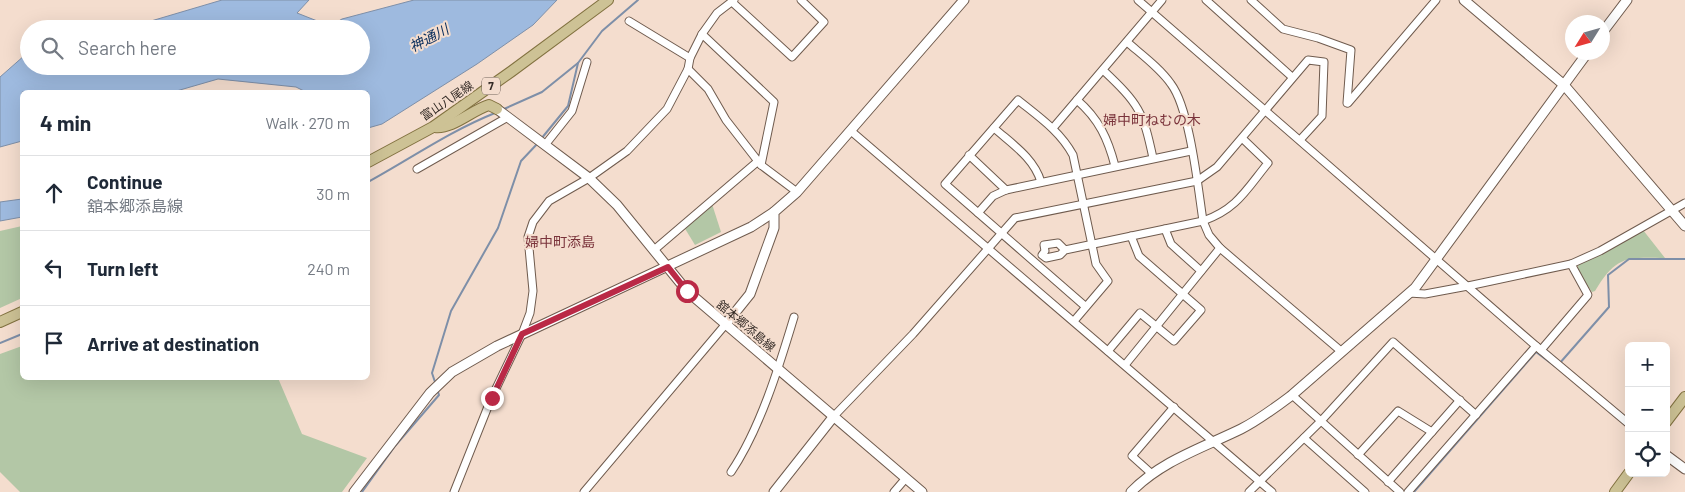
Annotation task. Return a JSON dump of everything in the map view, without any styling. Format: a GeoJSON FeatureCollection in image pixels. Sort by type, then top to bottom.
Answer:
{"type":"FeatureCollection","features":[{"type":"Feature","properties":{"kind":"main road","name":"富山八尾線"},"geometry":{"type":"LineString","coordinates":[[370,161],[432,127],[608,0]]}},
{"type":"Feature","properties":{"kind":"main road"},"geometry":{"type":"LineString","coordinates":[[432,127],[441,128],[489,104],[502,113]]}},
{"type":"Feature","properties":{"kind":"main road"},"geometry":{"type":"LineString","coordinates":[[0,322],[20,313]]}},
{"type":"Feature","properties":{"kind":"main road"},"geometry":{"type":"LineString","coordinates":[[1670,417],[1685,397]]}},
{"type":"Feature","properties":{"kind":"main road"},"geometry":{"type":"LineString","coordinates":[[1615,492],[1626,477]]}},
{"type":"Feature","properties":{"kind":"street"},"geometry":{"type":"LineString","coordinates":[[454,492],[492,398],[530,313],[533,291],[528,237],[533,222],[549,200],[589,178],[627,151],[667,109],[688,69],[690,58],[702,34],[717,14],[733,1],[792,57],[824,22],[801,0]]}},
{"type":"Feature","properties":{"kind":"street"},"geometry":{"type":"LineString","coordinates":[[354,492],[430,393],[452,372],[522,334],[751,227],[774,212],[797,192],[964,0]]}},
{"type":"Feature","properties":{"kind":"street"},"geometry":{"type":"LineString","coordinates":[[1138,0],[1438,258],[1538,348],[1625,421]]}},
{"type":"Feature","properties":{"kind":"street"},"geometry":{"type":"LineString","coordinates":[[1053,128],[1162,0]]}},
{"type":"Feature","properties":{"kind":"street"},"geometry":{"type":"LineString","coordinates":[[1206,0],[1292,77]]}},
{"type":"Feature","properties":{"kind":"street"},"geometry":{"type":"LineString","coordinates":[[1251,0],[1284,29],[1318,38],[1351,50],[1347,103],[1436,0]]}},
{"type":"Feature","properties":{"kind":"street"},"geometry":{"type":"LineString","coordinates":[[1464,0],[1564,85],[1685,226]]}},
{"type":"Feature","properties":{"kind":"street"},"geometry":{"type":"LineString","coordinates":[[1610,22],[1627,0]]}},
{"type":"Feature","properties":{"kind":"street"},"geometry":{"type":"LineString","coordinates":[[629,21],[690,58]]}},
{"type":"Feature","properties":{"kind":"street"},"geometry":{"type":"LineString","coordinates":[[654,250],[759,164],[774,102],[702,34]]}},
{"type":"Feature","properties":{"kind":"street"},"geometry":{"type":"LineString","coordinates":[[1127,42],[1160,71],[1172,85],[1183,110],[1203,221],[1209,235],[1220,248],[1342,352]]}},
{"type":"Feature","properties":{"kind":"street"},"geometry":{"type":"LineString","coordinates":[[774,492],[834,416],[912,334],[1015,218],[1197,181],[1217,167],[1243,139],[1265,109],[1308,60],[1324,62],[1322,116],[1300,140]]}},
{"type":"Feature","properties":{"kind":"street"},"geometry":{"type":"LineString","coordinates":[[1131,492],[1162,466],[1252,423],[1292,395],[1409,293],[1438,258],[1582,60]]}},
{"type":"Feature","properties":{"kind":"street"},"geometry":{"type":"LineString","coordinates":[[545,145],[572,111],[587,62]]}},
{"type":"Feature","properties":{"kind":"street"},"geometry":{"type":"LineString","coordinates":[[688,69],[708,89],[726,120],[759,164],[797,192]]}},
{"type":"Feature","properties":{"kind":"street"},"geometry":{"type":"LineString","coordinates":[[1103,70],[1126,92],[1140,110],[1153,158]]}},
{"type":"Feature","properties":{"kind":"street"},"geometry":{"type":"LineString","coordinates":[[1074,322],[1108,281],[1096,264],[1073,155],[1065,141],[1053,128],[1018,100],[945,184],[1086,307]]}},
{"type":"Feature","properties":{"kind":"street"},"geometry":{"type":"LineString","coordinates":[[1077,100],[1090,111],[1100,125],[1108,140],[1115,166]]}},
{"type":"Feature","properties":{"kind":"street"},"geometry":{"type":"LineString","coordinates":[[417,169],[502,113]]}},
{"type":"Feature","properties":{"kind":"street","name":"舘本郷添島線"},"geometry":{"type":"LineString","coordinates":[[502,113],[589,178],[616,205],[687,291],[922,492]]}},
{"type":"Feature","properties":{"kind":"street"},"geometry":{"type":"LineString","coordinates":[[994,128],[1031,162],[1041,182]]}},
{"type":"Feature","properties":{"kind":"street"},"geometry":{"type":"LineString","coordinates":[[851,131],[1272,492]]}},
{"type":"Feature","properties":{"kind":"street"},"geometry":{"type":"LineString","coordinates":[[1042,255],[1046,258],[1060,255],[1065,250],[1203,221],[1231,208],[1268,163],[1243,139]]}},
{"type":"Feature","properties":{"kind":"street"},"geometry":{"type":"LineString","coordinates":[[978,213],[993,196],[1006,190],[1191,151]]}},
{"type":"Feature","properties":{"kind":"street"},"geometry":{"type":"LineString","coordinates":[[969,155],[1006,190]]}},
{"type":"Feature","properties":{"kind":"street"},"geometry":{"type":"LineString","coordinates":[[1409,293],[1425,294],[1571,264],[1600,251],[1685,203]]}},
{"type":"Feature","properties":{"kind":"street"},"geometry":{"type":"LineString","coordinates":[[584,492],[750,294],[774,228],[774,212]]}},
{"type":"Feature","properties":{"kind":"street"},"geometry":{"type":"LineString","coordinates":[[1165,229],[1170,244],[1201,271]]}},
{"type":"Feature","properties":{"kind":"street"},"geometry":{"type":"LineString","coordinates":[[1108,350],[1140,313],[1174,341],[1201,310],[1140,256],[1131,236]]}},
{"type":"Feature","properties":{"kind":"street"},"geometry":{"type":"LineString","coordinates":[[1036,262],[1045,251],[1044,245],[1058,243],[1065,250]]}},
{"type":"Feature","properties":{"kind":"street"},"geometry":{"type":"LineString","coordinates":[[1125,365],[1220,248]]}},
{"type":"Feature","properties":{"kind":"street"},"geometry":{"type":"LineString","coordinates":[[1408,492],[1476,415],[1588,295],[1571,264]]}},
{"type":"Feature","properties":{"kind":"street"},"geometry":{"type":"LineString","coordinates":[[731,472],[740,458],[778,370],[794,317]]}},
{"type":"Feature","properties":{"kind":"street"},"geometry":{"type":"LineString","coordinates":[[1249,492],[1321,421],[1393,342],[1476,415]]}},
{"type":"Feature","properties":{"kind":"street"},"geometry":{"type":"LineString","coordinates":[[1292,395],[1400,492]]}},
{"type":"Feature","properties":{"kind":"street"},"geometry":{"type":"LineString","coordinates":[[1388,482],[1460,400]]}},
{"type":"Feature","properties":{"kind":"street"},"geometry":{"type":"LineString","coordinates":[[1152,474],[1132,456],[1174,407]]}},
{"type":"Feature","properties":{"kind":"street"},"geometry":{"type":"LineString","coordinates":[[1358,455],[1398,411],[1432,432]]}},
{"type":"Feature","properties":{"kind":"street"},"geometry":{"type":"LineString","coordinates":[[1304,438],[1365,492]]}},
{"type":"Feature","properties":{"kind":"street"},"geometry":{"type":"LineString","coordinates":[[1670,458],[1685,469]]}},
{"type":"Feature","properties":{"kind":"street"},"geometry":{"type":"LineString","coordinates":[[894,492],[906,478]]}},
{"type":"Feature","properties":{"kind":"green space"},"geometry":{"type":"Polygon","coordinates":[[[712,204],[721,232],[695,245],[684,227],[712,204]]]}},
{"type":"Feature","properties":{"kind":"green space"},"geometry":{"type":"Polygon","coordinates":[[[20,226],[20,299],[0,308],[0,231],[20,226]]]}},
{"type":"Feature","properties":{"kind":"green space"},"geometry":{"type":"Polygon","coordinates":[[[1643,230],[1665,258],[1641,258],[1623,261],[1609,271],[1595,291],[1592,292],[1577,270],[1578,265],[1643,230]]]}},
{"type":"Feature","properties":{"kind":"green space"},"geometry":{"type":"Polygon","coordinates":[[[20,347],[20,380],[279,380],[302,434],[367,458],[342,492],[20,492],[0,472],[0,354],[20,347]]]}},
{"type":"Feature","properties":{"kind":"water"},"geometry":{"type":"Polygon","coordinates":[[[222,0],[309,0],[297,13],[315,20],[154,20],[222,0]]]}},
{"type":"Feature","properties":{"kind":"water","name":"神通川"},"geometry":{"type":"Polygon","coordinates":[[[414,0],[557,0],[533,25],[477,64],[382,124],[370,127],[370,90],[302,90],[296,87],[218,79],[180,90],[20,90],[20,142],[0,147],[0,77],[20,59],[20,75],[370,75],[370,20],[340,20],[342,19],[414,0]]]}},
{"type":"Feature","properties":{"kind":"water"},"geometry":{"type":"Polygon","coordinates":[[[20,199],[20,217],[0,221],[0,202],[20,199]]]}},
{"type":"Feature","properties":{"kind":"waterway"},"geometry":{"type":"LineString","coordinates":[[504,109],[542,92],[578,63],[602,31],[638,0]]}},
{"type":"Feature","properties":{"kind":"waterway"},"geometry":{"type":"LineString","coordinates":[[541,139],[568,106],[578,63]]}},
{"type":"Feature","properties":{"kind":"waterway"},"geometry":{"type":"LineString","coordinates":[[370,181],[446,137],[495,113]]}},
{"type":"Feature","properties":{"kind":"waterway"},"geometry":{"type":"LineString","coordinates":[[436,385],[432,373],[451,311],[498,228],[521,161],[538,143]]}},
{"type":"Feature","properties":{"kind":"waterway"},"geometry":{"type":"LineString","coordinates":[[1559,364],[1609,307],[1608,275],[1629,259],[1685,259]]}},
{"type":"Feature","properties":{"kind":"waterway"},"geometry":{"type":"LineString","coordinates":[[0,343],[20,335]]}},
{"type":"Feature","properties":{"kind":"waterway"},"geometry":{"type":"LineString","coordinates":[[1414,492],[1536,352],[1556,367]]}},
{"type":"Feature","properties":{"kind":"waterway"},"geometry":{"type":"LineString","coordinates":[[362,492],[395,446],[439,395],[437,389]]}},
{"type":"Feature","properties":{"kind":"district","name":"婦中町ねむの木"},"geometry":{"type":"Point","coordinates":[1152,120]}},
{"type":"Feature","properties":{"kind":"district","name":"婦中町添島"},"geometry":{"type":"Point","coordinates":[560,242]}},
{"type":"Feature","properties":{"kind":"route"},"geometry":{"type":"LineString","coordinates":[[492,398],[522,334],[668,267],[687,291]]}}]}
